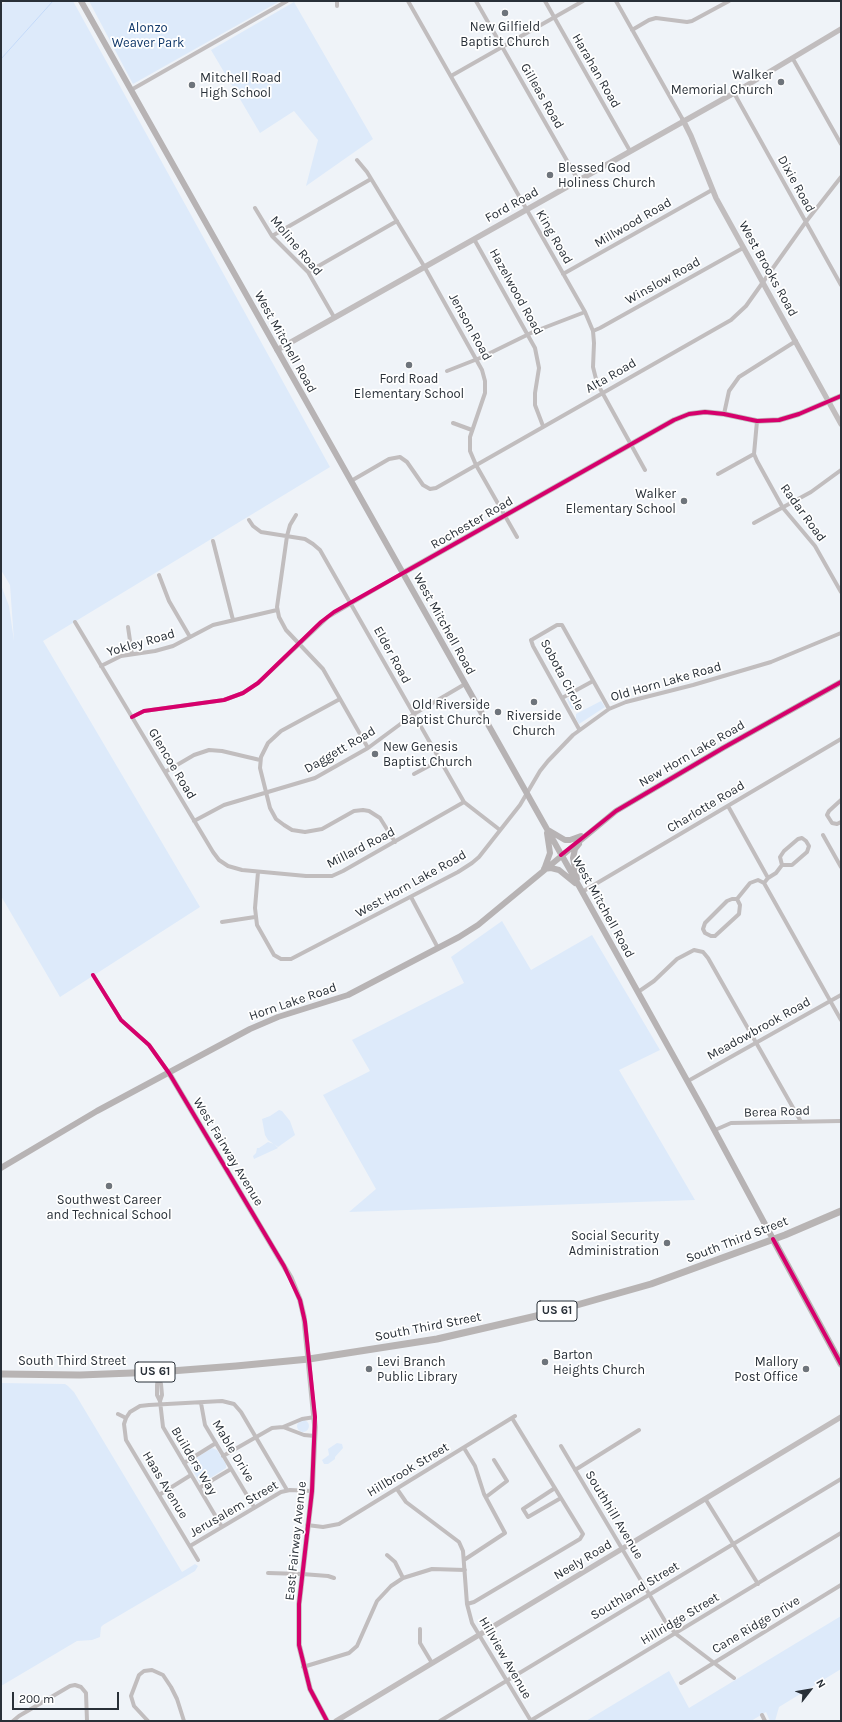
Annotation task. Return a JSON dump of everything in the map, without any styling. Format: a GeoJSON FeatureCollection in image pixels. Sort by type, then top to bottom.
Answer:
{"type":"FeatureCollection","features":[{"type":"Feature","properties":{"kind":"highway","name":"South Third Street"},"geometry":{"type":"LineString","coordinates":[[1,1374],[158,1375],[309,1359],[437,1339],[540,1315],[651,1284],[774,1239],[841,1211]]}},
{"type":"Feature","properties":{"kind":"main road","name":"West Mitchell Road"},"geometry":{"type":"LineString","coordinates":[[81,1],[688,1081],[774,1239]]}},
{"type":"Feature","properties":{"kind":"main road","name":"New Horn Lake Road"},"geometry":{"type":"LineString","coordinates":[[561,855],[616,811],[640,796],[841,682]]}},
{"type":"Feature","properties":{"kind":"main road"},"geometry":{"type":"LineString","coordinates":[[546,828],[556,836],[568,841],[588,833]]}},
{"type":"Feature","properties":{"kind":"main road"},"geometry":{"type":"LineString","coordinates":[[543,869],[550,855],[546,828]]}},
{"type":"Feature","properties":{"kind":"main road"},"geometry":{"type":"LineString","coordinates":[[580,889],[573,858],[575,849],[588,833]]}},
{"type":"Feature","properties":{"kind":"main road","name":"Horn Lake Road"},"geometry":{"type":"LineString","coordinates":[[1,1168],[97,1112],[258,1024],[348,995],[438,948],[478,925],[561,855]]}},
{"type":"Feature","properties":{"kind":"main road"},"geometry":{"type":"LineString","coordinates":[[543,869],[551,868],[561,871],[580,889]]}},
{"type":"Feature","properties":{"kind":"main road"},"geometry":{"type":"LineString","coordinates":[[774,1239],[841,1364]]}},
{"type":"Feature","properties":{"kind":"street"},"geometry":{"type":"LineString","coordinates":[[131,90],[287,1]]}},
{"type":"Feature","properties":{"kind":"street","name":"King Road"},"geometry":{"type":"LineString","coordinates":[[408,1],[585,312],[593,331],[593,371],[602,393],[645,470]]}},
{"type":"Feature","properties":{"kind":"street","name":"Gilleas Road"},"geometry":{"type":"LineString","coordinates":[[476,1],[578,180]]}},
{"type":"Feature","properties":{"kind":"street","name":"Harahan Road"},"geometry":{"type":"LineString","coordinates":[[545,1],[630,151]]}},
{"type":"Feature","properties":{"kind":"street"},"geometry":{"type":"LineString","coordinates":[[451,76],[583,1]]}},
{"type":"Feature","properties":{"kind":"street"},"geometry":{"type":"LineString","coordinates":[[616,1],[683,120]]}},
{"type":"Feature","properties":{"kind":"street"},"geometry":{"type":"LineString","coordinates":[[632,30],[649,20],[656,18],[687,22],[692,21],[729,1]]}},
{"type":"Feature","properties":{"kind":"street","name":"Ford Road"},"geometry":{"type":"LineString","coordinates":[[277,350],[683,120],[734,93],[841,29]]}},
{"type":"Feature","properties":{"kind":"street"},"geometry":{"type":"LineString","coordinates":[[793,59],[841,144]]}},
{"type":"Feature","properties":{"kind":"street","name":"Dixie Road"},"geometry":{"type":"LineString","coordinates":[[734,93],[805,223],[841,285]]}},
{"type":"Feature","properties":{"kind":"street","name":"West Brooks Road"},"geometry":{"type":"LineString","coordinates":[[683,120],[696,146],[712,190],[841,424]]}},
{"type":"Feature","properties":{"kind":"street","name":"Jenson Road"},"geometry":{"type":"LineString","coordinates":[[357,160],[371,179],[424,266],[483,372],[486,388],[484,398],[472,430],[470,448],[476,465],[517,537]]}},
{"type":"Feature","properties":{"kind":"street","name":"Alta Road"},"geometry":{"type":"LineString","coordinates":[[351,481],[389,459],[400,458],[407,462],[423,485],[430,489],[436,488],[731,320],[746,306],[764,283],[805,223],[841,177]]}},
{"type":"Feature","properties":{"kind":"street"},"geometry":{"type":"LineString","coordinates":[[272,236],[371,179]]}},
{"type":"Feature","properties":{"kind":"street","name":"Millwood Road"},"geometry":{"type":"LineString","coordinates":[[563,274],[712,190]]}},
{"type":"Feature","properties":{"kind":"street","name":"Moline Road"},"geometry":{"type":"LineString","coordinates":[[255,208],[272,236],[308,272],[334,317]]}},
{"type":"Feature","properties":{"kind":"street"},"geometry":{"type":"LineString","coordinates":[[308,272],[396,221]]}},
{"type":"Feature","properties":{"kind":"street","name":"Hazelwood Road"},"geometry":{"type":"LineString","coordinates":[[474,239],[536,348],[539,368],[535,393],[535,405],[543,426]]}},
{"type":"Feature","properties":{"kind":"street","name":"Winslow Road"},"geometry":{"type":"LineString","coordinates":[[593,331],[743,248]]}},
{"type":"Feature","properties":{"kind":"street"},"geometry":{"type":"LineString","coordinates":[[446,371],[477,359],[528,334],[585,312]]}},
{"type":"Feature","properties":{"kind":"street"},"geometry":{"type":"LineString","coordinates":[[724,414],[729,391],[739,377],[796,342]]}},
{"type":"Feature","properties":{"kind":"street","name":"Rochester Road"},"geometry":{"type":"LineString","coordinates":[[132,717],[144,711],[221,700],[239,695],[258,683],[328,617],[403,573],[683,416],[703,412],[724,414],[757,421],[772,421],[786,418],[841,396]]}},
{"type":"Feature","properties":{"kind":"street"},"geometry":{"type":"LineString","coordinates":[[718,474],[754,454],[757,421]]}},
{"type":"Feature","properties":{"kind":"street"},"geometry":{"type":"LineString","coordinates":[[453,423],[472,430]]}},
{"type":"Feature","properties":{"kind":"street","name":"Radar Road"},"geometry":{"type":"LineString","coordinates":[[754,454],[783,508],[815,546],[841,592]]}},
{"type":"Feature","properties":{"kind":"street"},"geometry":{"type":"LineString","coordinates":[[754,523],[814,490],[841,470]]}},
{"type":"Feature","properties":{"kind":"street"},"geometry":{"type":"LineString","coordinates":[[296,515],[290,525],[287,536],[277,610],[284,628],[320,666],[368,748]]}},
{"type":"Feature","properties":{"kind":"street","name":"Elder Road"},"geometry":{"type":"LineString","coordinates":[[249,520],[261,532],[305,539],[318,548],[328,562],[464,802],[500,830]]}},
{"type":"Feature","properties":{"kind":"street"},"geometry":{"type":"LineString","coordinates":[[213,541],[233,620]]}},
{"type":"Feature","properties":{"kind":"street"},"geometry":{"type":"LineString","coordinates":[[159,575],[168,601],[190,637]]}},
{"type":"Feature","properties":{"kind":"street","name":"Yokley Road"},"geometry":{"type":"LineString","coordinates":[[101,666],[115,658],[166,648],[209,627],[277,610]]}},
{"type":"Feature","properties":{"kind":"street","name":"Glencoe Road"},"geometry":{"type":"LineString","coordinates":[[75,622],[213,852],[222,863],[237,870],[258,872]]}},
{"type":"Feature","properties":{"kind":"street","name":"Sobota Circle"},"geometry":{"type":"LineString","coordinates":[[579,729],[531,640],[558,625],[562,625],[609,709]]}},
{"type":"Feature","properties":{"kind":"street"},"geometry":{"type":"LineString","coordinates":[[128,627],[132,654]]}},
{"type":"Feature","properties":{"kind":"street","name":"Old Horn Lake Road"},"geometry":{"type":"LineString","coordinates":[[527,794],[540,771],[548,761],[579,729],[609,709],[626,702],[693,685],[771,662],[841,633]]}},
{"type":"Feature","properties":{"kind":"street"},"geometry":{"type":"LineString","coordinates":[[562,698],[593,681]]}},
{"type":"Feature","properties":{"kind":"street","name":"Daggett Road"},"geometry":{"type":"LineString","coordinates":[[194,821],[224,805],[311,780],[368,748],[414,714],[465,684]]}},
{"type":"Feature","properties":{"kind":"street"},"geometry":{"type":"LineString","coordinates":[[340,699],[277,734],[268,743],[260,760],[260,775],[270,808],[274,816],[281,823],[292,830],[305,832],[316,831],[354,811],[366,810],[373,812],[380,818],[394,842]]}},
{"type":"Feature","properties":{"kind":"street","name":"Charlotte Road"},"geometry":{"type":"LineString","coordinates":[[580,889],[728,806],[841,739]]}},
{"type":"Feature","properties":{"kind":"street"},"geometry":{"type":"LineString","coordinates":[[165,772],[194,755],[209,750],[222,751],[260,760]]}},
{"type":"Feature","properties":{"kind":"street"},"geometry":{"type":"LineString","coordinates":[[414,774],[440,760]]}},
{"type":"Feature","properties":{"kind":"street","name":"West Horn Lake Road"},"geometry":{"type":"LineString","coordinates":[[255,916],[260,930],[274,954],[281,959],[288,960],[294,958],[411,897],[472,863],[479,857],[527,794]]}},
{"type":"Feature","properties":{"kind":"street"},"geometry":{"type":"LineString","coordinates":[[841,800],[829,811],[827,815],[832,824],[841,822]]}},
{"type":"Feature","properties":{"kind":"street","name":"Millard Road"},"geometry":{"type":"LineString","coordinates":[[258,872],[314,877],[329,876],[343,871],[464,802]]}},
{"type":"Feature","properties":{"kind":"street"},"geometry":{"type":"LineString","coordinates":[[728,806],[768,878]]}},
{"type":"Feature","properties":{"kind":"street"},"geometry":{"type":"LineString","coordinates":[[823,835],[841,867]]}},
{"type":"Feature","properties":{"kind":"street"},"geometry":{"type":"LineString","coordinates":[[764,882],[777,872],[782,865],[780,857],[784,851],[798,839],[806,841],[809,846],[807,852],[792,865],[782,865]]}},
{"type":"Feature","properties":{"kind":"street"},"geometry":{"type":"LineString","coordinates":[[222,922],[255,916],[258,872]]}},
{"type":"Feature","properties":{"kind":"street"},"geometry":{"type":"LineString","coordinates":[[737,899],[740,905],[739,914],[715,936],[705,933],[703,929],[704,923],[729,900],[737,899],[750,883],[758,880],[764,882],[841,1020]]}},
{"type":"Feature","properties":{"kind":"street"},"geometry":{"type":"LineString","coordinates":[[411,897],[438,948]]}},
{"type":"Feature","properties":{"kind":"street"},"geometry":{"type":"LineString","coordinates":[[638,992],[656,980],[674,961],[694,950],[701,951],[708,958],[800,1120]]}},
{"type":"Feature","properties":{"kind":"street","name":"West Fairway Avenue"},"geometry":{"type":"LineString","coordinates":[[94,975],[120,1020],[150,1045],[169,1073],[291,1278],[300,1300],[304,1317],[309,1359]]}},
{"type":"Feature","properties":{"kind":"street","name":"Meadowbrook Road"},"geometry":{"type":"LineString","coordinates":[[688,1081],[841,995]]}},
{"type":"Feature","properties":{"kind":"street","name":"Berea Road"},"geometry":{"type":"LineString","coordinates":[[715,1130],[732,1123],[800,1120],[841,1121]]}},
{"type":"Feature","properties":{"kind":"street","name":"East Fairway Avenue"},"geometry":{"type":"LineString","coordinates":[[309,1359],[315,1417],[315,1436],[312,1491],[299,1604],[299,1645],[304,1667],[315,1701],[327,1721]]}},
{"type":"Feature","properties":{"kind":"street","name":"Builders Way"},"geometry":{"type":"LineString","coordinates":[[158,1375],[162,1395],[160,1403],[162,1427],[222,1527]]}},
{"type":"Feature","properties":{"kind":"street"},"geometry":{"type":"LineString","coordinates":[[118,1414],[126,1418],[130,1412],[140,1406],[160,1403],[222,1401],[234,1404],[240,1410],[287,1490]]}},
{"type":"Feature","properties":{"kind":"street","name":"Mable Drive"},"geometry":{"type":"LineString","coordinates":[[201,1402],[204,1423],[254,1507]]}},
{"type":"Feature","properties":{"kind":"street"},"geometry":{"type":"LineString","coordinates":[[224,1456],[270,1428],[283,1427],[305,1418],[315,1417]]}},
{"type":"Feature","properties":{"kind":"street","name":"Hillbrook Street"},"geometry":{"type":"LineString","coordinates":[[307,1525],[319,1527],[338,1524],[514,1417],[555,1488]]}},
{"type":"Feature","properties":{"kind":"street","name":"Neely Road"},"geometry":{"type":"LineString","coordinates":[[336,1721],[706,1500],[841,1417]]}},
{"type":"Feature","properties":{"kind":"street","name":"Haas Avenue"},"geometry":{"type":"LineString","coordinates":[[126,1418],[124,1432],[126,1440],[198,1560]]}},
{"type":"Feature","properties":{"kind":"street"},"geometry":{"type":"LineString","coordinates":[[295,1422],[296,1431]]}},
{"type":"Feature","properties":{"kind":"street"},"geometry":{"type":"LineString","coordinates":[[283,1427],[304,1435],[315,1436]]}},
{"type":"Feature","properties":{"kind":"street"},"geometry":{"type":"LineString","coordinates":[[575,1470],[640,1430]]}},
{"type":"Feature","properties":{"kind":"street"},"geometry":{"type":"LineString","coordinates":[[184,1462],[216,1443]]}},
{"type":"Feature","properties":{"kind":"street","name":"Southhill Avenue"},"geometry":{"type":"LineString","coordinates":[[561,1446],[665,1620],[676,1634],[734,1678]]}},
{"type":"Feature","properties":{"kind":"street"},"geometry":{"type":"LineString","coordinates":[[464,1448],[476,1466],[486,1497],[505,1533],[464,1560]]}},
{"type":"Feature","properties":{"kind":"street"},"geometry":{"type":"LineString","coordinates":[[486,1497],[507,1481],[494,1460]]}},
{"type":"Feature","properties":{"kind":"street"},"geometry":{"type":"LineString","coordinates":[[199,1488],[231,1469]]}},
{"type":"Feature","properties":{"kind":"street"},"geometry":{"type":"LineString","coordinates":[[159,1495],[191,1475]]}},
{"type":"Feature","properties":{"kind":"street","name":"Southland Street"},"geometry":{"type":"LineString","coordinates":[[440,1721],[841,1479]]}},
{"type":"Feature","properties":{"kind":"street"},"geometry":{"type":"LineString","coordinates":[[467,1604],[474,1602],[582,1538],[582,1532],[555,1488],[523,1508],[528,1517],[561,1498]]}},
{"type":"Feature","properties":{"kind":"street","name":"Hillview Avenue"},"geometry":{"type":"LineString","coordinates":[[397,1489],[406,1502],[459,1542],[464,1551],[467,1604],[472,1623],[531,1721]]}},
{"type":"Feature","properties":{"kind":"street","name":"Jerusalem Street"},"geometry":{"type":"LineString","coordinates":[[190,1546],[279,1493],[287,1490],[312,1491]]}},
{"type":"Feature","properties":{"kind":"street"},"geometry":{"type":"LineString","coordinates":[[706,1500],[758,1584]]}},
{"type":"Feature","properties":{"kind":"street","name":"Hillridge Street"},"geometry":{"type":"LineString","coordinates":[[531,1721],[841,1533]]}},
{"type":"Feature","properties":{"kind":"street"},"geometry":{"type":"LineString","coordinates":[[387,1555],[395,1562],[403,1578]]}},
{"type":"Feature","properties":{"kind":"street"},"geometry":{"type":"LineString","coordinates":[[304,1667],[350,1653],[356,1646],[377,1601],[391,1586],[403,1578],[432,1569],[465,1570]]}},
{"type":"Feature","properties":{"kind":"street"},"geometry":{"type":"LineString","coordinates":[[268,1573],[302,1574],[328,1576],[334,1578]]}},
{"type":"Feature","properties":{"kind":"street","name":"Cane Ridge Drive"},"geometry":{"type":"LineString","coordinates":[[680,1683],[841,1585]]}},
{"type":"Feature","properties":{"kind":"street"},"geometry":{"type":"LineString","coordinates":[[420,1629],[420,1643],[432,1663]]}},
{"type":"Feature","properties":{"kind":"street"},"geometry":{"type":"LineString","coordinates":[[148,1721],[134,1706],[131,1696],[140,1675],[144,1671],[152,1670],[163,1675],[176,1696],[184,1721]]}},
{"type":"Feature","properties":{"kind":"street"},"geometry":{"type":"LineString","coordinates":[[14,1721],[70,1686],[77,1685],[86,1693],[87,1721]]}},
{"type":"Feature","properties":{"kind":"street"},"geometry":{"type":"LineString","coordinates":[[762,1715],[765,1721]]}},
{"type":"Feature","properties":{"kind":"green space"},"geometry":{"type":"Polygon","coordinates":[[[7,1],[73,1],[330,467],[43,641],[200,907],[60,997],[1,896],[1,585],[9,606],[14,641],[10,585],[1,570],[1,5],[7,1]]]}},
{"type":"Feature","properties":{"kind":"green space","name":"Alonzo Weaver Park"},"geometry":{"type":"Polygon","coordinates":[[[89,1],[280,1],[133,84],[89,1]]]}},
{"type":"Feature","properties":{"kind":"green space"},"geometry":{"type":"Polygon","coordinates":[[[294,2],[373,139],[306,186],[318,140],[294,111],[260,133],[211,50],[294,2]]]}},
{"type":"Feature","properties":{"kind":"green space"},"geometry":{"type":"Polygon","coordinates":[[[573,695],[580,707],[574,710],[571,708],[567,699],[573,695]]]}},
{"type":"Feature","properties":{"kind":"green space"},"geometry":{"type":"Polygon","coordinates":[[[601,701],[605,707],[579,724],[576,719],[576,714],[601,701]]]}},
{"type":"Feature","properties":{"kind":"green space"},"geometry":{"type":"Polygon","coordinates":[[[502,921],[531,970],[592,935],[660,1050],[619,1070],[695,1200],[349,1212],[376,1189],[323,1095],[370,1071],[352,1040],[464,983],[451,957],[502,921]]]}},
{"type":"Feature","properties":{"kind":"green space"},"geometry":{"type":"Polygon","coordinates":[[[279,1110],[282,1111],[290,1121],[295,1135],[278,1147],[268,1140],[265,1135],[262,1119],[279,1110]]]}},
{"type":"Feature","properties":{"kind":"green space"},"geometry":{"type":"Polygon","coordinates":[[[268,1142],[274,1144],[278,1148],[254,1159],[253,1156],[256,1153],[257,1148],[268,1142]]]}},
{"type":"Feature","properties":{"kind":"green space"},"geometry":{"type":"Polygon","coordinates":[[[1,1383],[65,1384],[68,1386],[74,1392],[182,1572],[195,1564],[198,1566],[195,1571],[103,1625],[101,1627],[100,1637],[92,1640],[77,1641],[1,1686],[1,1383]]]}},
{"type":"Feature","properties":{"kind":"green space"},"geometry":{"type":"Polygon","coordinates":[[[303,1420],[307,1422],[309,1426],[307,1430],[303,1432],[299,1430],[297,1426],[299,1422],[303,1420]]]}},
{"type":"Feature","properties":{"kind":"green space"},"geometry":{"type":"Polygon","coordinates":[[[337,1443],[342,1444],[343,1448],[335,1459],[328,1464],[324,1464],[322,1460],[329,1455],[328,1449],[337,1443]]]}},
{"type":"Feature","properties":{"kind":"green space"},"geometry":{"type":"Polygon","coordinates":[[[212,1448],[217,1450],[226,1464],[226,1468],[200,1483],[189,1464],[191,1461],[212,1448]]]}},
{"type":"Feature","properties":{"kind":"green space"},"geometry":{"type":"Polygon","coordinates":[[[841,1616],[841,1669],[779,1707],[775,1721],[770,1721],[766,1712],[751,1721],[586,1721],[669,1671],[689,1708],[841,1616]]]}},
{"type":"Feature","properties":{"kind":"waterway"},"geometry":{"type":"LineString","coordinates":[[1,59],[53,1]]}},
{"type":"Feature","properties":{"kind":"cycle path"},"geometry":{"type":"LineString","coordinates":[[132,717],[144,711],[224,700],[243,693],[258,683],[321,622],[334,612],[674,420],[689,414],[705,412],[724,414],[757,421],[779,420],[799,414],[841,396]]}},
{"type":"Feature","properties":{"kind":"cycle path"},"geometry":{"type":"LineString","coordinates":[[561,855],[616,811],[723,748],[841,682]]}},
{"type":"Feature","properties":{"kind":"cycle path"},"geometry":{"type":"LineString","coordinates":[[93,975],[121,1020],[149,1045],[169,1073],[284,1266],[300,1300],[305,1322],[315,1417],[312,1491],[299,1604],[299,1645],[310,1689],[327,1721]]}},
{"type":"Feature","properties":{"kind":"cycle path"},"geometry":{"type":"LineString","coordinates":[[773,1239],[841,1364]]}},
{"type":"Feature","properties":{"kind":"place","name":"New Gilfield Baptist Church"},"geometry":{"type":"Point","coordinates":[505,13]}},
{"type":"Feature","properties":{"kind":"place","name":"Walker Memorial Church"},"geometry":{"type":"Point","coordinates":[781,82]}},
{"type":"Feature","properties":{"kind":"place","name":"Mitchell Road High School"},"geometry":{"type":"Point","coordinates":[192,85]}},
{"type":"Feature","properties":{"kind":"place","name":"Blessed God Holiness Church"},"geometry":{"type":"Point","coordinates":[550,175]}},
{"type":"Feature","properties":{"kind":"place","name":"Ford Road Elementary School"},"geometry":{"type":"Point","coordinates":[409,365]}},
{"type":"Feature","properties":{"kind":"place","name":"Walker Elementary School"},"geometry":{"type":"Point","coordinates":[684,501]}},
{"type":"Feature","properties":{"kind":"place","name":"Riverside Church"},"geometry":{"type":"Point","coordinates":[534,702]}},
{"type":"Feature","properties":{"kind":"place","name":"Old Riverside Baptist Church"},"geometry":{"type":"Point","coordinates":[498,712]}},
{"type":"Feature","properties":{"kind":"place","name":"New Genesis Baptist Church"},"geometry":{"type":"Point","coordinates":[375,754]}},
{"type":"Feature","properties":{"kind":"place","name":"Southwest Career and Technical School"},"geometry":{"type":"Point","coordinates":[109,1186]}},
{"type":"Feature","properties":{"kind":"place","name":"Social Security Administration"},"geometry":{"type":"Point","coordinates":[667,1243]}},
{"type":"Feature","properties":{"kind":"place","name":"Barton Heights Church"},"geometry":{"type":"Point","coordinates":[545,1362]}},
{"type":"Feature","properties":{"kind":"place","name":"Levi Branch Public Library"},"geometry":{"type":"Point","coordinates":[369,1369]}},
{"type":"Feature","properties":{"kind":"place","name":"Mallory Post Office"},"geometry":{"type":"Point","coordinates":[806,1369]}}]}
